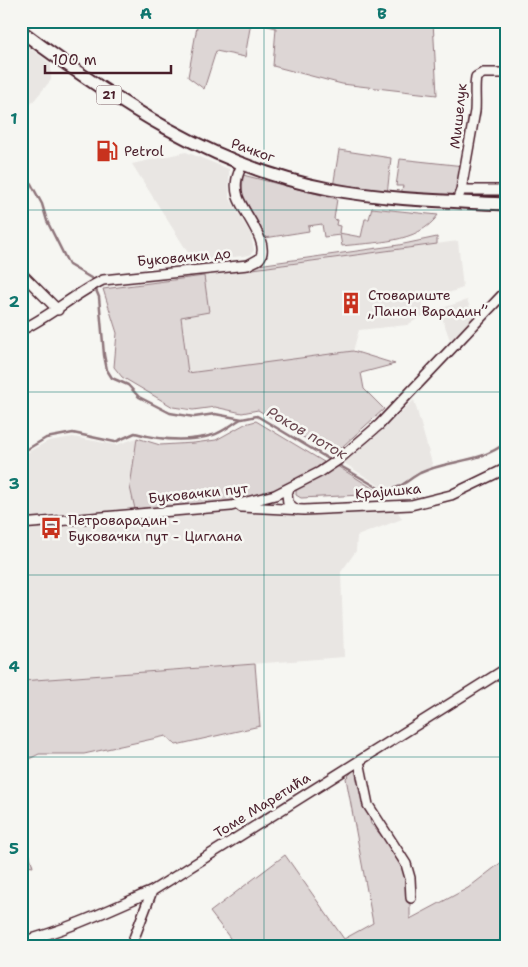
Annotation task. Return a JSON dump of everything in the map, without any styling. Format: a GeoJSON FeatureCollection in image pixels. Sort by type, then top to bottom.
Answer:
{"type":"FeatureCollection","features":[{"type":"Feature","properties":{"kind":"main road","name":"Рачког"},"geometry":{"type":"LineString","coordinates":[[21,32],[89,82],[142,115],[185,139],[243,163],[292,180],[328,188],[393,198],[507,204]]}},
{"type":"Feature","properties":{"kind":"street","name":"Мишелук"},"geometry":{"type":"LineString","coordinates":[[461,190],[475,111],[476,98],[474,88],[476,77],[483,73],[507,73]]}},
{"type":"Feature","properties":{"kind":"street","name":"Буковачки до"},"geometry":{"type":"LineString","coordinates":[[21,330],[58,310],[89,286],[103,280],[248,265],[258,259],[261,254],[260,241],[238,199],[236,190],[236,180],[243,163]]}},
{"type":"Feature","properties":{"kind":"street"},"geometry":{"type":"LineString","coordinates":[[457,201],[461,190],[507,190]]}},
{"type":"Feature","properties":{"kind":"street"},"geometry":{"type":"LineString","coordinates":[[21,273],[58,310]]}},
{"type":"Feature","properties":{"kind":"street","name":"Буковачки пут"},"geometry":{"type":"LineString","coordinates":[[21,524],[231,506],[261,499],[289,488],[334,462],[379,425],[507,290]]}},
{"type":"Feature","properties":{"kind":"street","name":"Крајишка"},"geometry":{"type":"LineString","coordinates":[[231,506],[296,510],[418,504],[451,495],[507,468]]}},
{"type":"Feature","properties":{"kind":"street"},"geometry":{"type":"LineString","coordinates":[[289,488],[287,494],[288,503],[296,510]]}},
{"type":"Feature","properties":{"kind":"street","name":"Томе Маретића"},"geometry":{"type":"LineString","coordinates":[[21,942],[45,936],[96,917],[152,890],[507,668]]}},
{"type":"Feature","properties":{"kind":"street"},"geometry":{"type":"LineString","coordinates":[[359,761],[368,805],[406,864],[410,878],[411,898]]}},
{"type":"Feature","properties":{"kind":"street"},"geometry":{"type":"LineString","coordinates":[[131,946],[152,890]]}},
{"type":"Feature","properties":{"kind":"shaded area"},"geometry":{"type":"Polygon","coordinates":[[[198,21],[433,21],[437,95],[342,84],[273,66],[276,28],[251,22],[245,57],[216,51],[204,89],[188,77],[198,21]]]}},
{"type":"Feature","properties":{"kind":"shaded area"},"geometry":{"type":"Polygon","coordinates":[[[21,41],[51,64],[51,80],[21,116],[21,41]]]}},
{"type":"Feature","properties":{"kind":"shaded area"},"geometry":{"type":"Polygon","coordinates":[[[339,150],[391,158],[387,195],[333,187],[339,150]]]}},
{"type":"Feature","properties":{"kind":"shaded area"},"geometry":{"type":"Polygon","coordinates":[[[186,152],[229,169],[229,197],[251,235],[254,250],[250,255],[194,262],[132,164],[186,152]]]}},
{"type":"Feature","properties":{"kind":"shaded area"},"geometry":{"type":"Polygon","coordinates":[[[400,159],[464,166],[458,191],[451,202],[401,194],[403,186],[396,186],[400,159]]]}},
{"type":"Feature","properties":{"kind":"shaded area"},"geometry":{"type":"Polygon","coordinates":[[[243,175],[337,199],[334,219],[337,220],[336,225],[340,226],[339,233],[361,237],[365,219],[369,219],[372,208],[438,215],[419,232],[381,242],[342,246],[340,235],[324,237],[322,224],[308,226],[309,231],[265,238],[242,193],[243,175]]]}},
{"type":"Feature","properties":{"kind":"shaded area"},"geometry":{"type":"Polygon","coordinates":[[[437,237],[437,244],[253,269],[258,265],[399,245],[437,237]]]}},
{"type":"Feature","properties":{"kind":"shaded area"},"geometry":{"type":"Polygon","coordinates":[[[458,241],[463,288],[422,302],[426,314],[407,325],[359,330],[353,351],[188,374],[181,316],[209,312],[204,276],[458,241]]]}},
{"type":"Feature","properties":{"kind":"shaded area"},"geometry":{"type":"Polygon","coordinates":[[[204,276],[209,312],[181,317],[188,373],[353,351],[395,364],[361,373],[364,389],[384,409],[333,455],[258,410],[242,413],[215,407],[193,410],[173,407],[122,377],[114,367],[117,333],[103,289],[204,276]]]}},
{"type":"Feature","properties":{"kind":"shaded area"},"geometry":{"type":"Polygon","coordinates":[[[467,300],[474,317],[450,340],[439,309],[467,300]]]}},
{"type":"Feature","properties":{"kind":"shaded area"},"geometry":{"type":"Polygon","coordinates":[[[414,400],[433,467],[420,471],[400,484],[383,488],[344,463],[375,437],[414,400]]]}},
{"type":"Feature","properties":{"kind":"shaded area"},"geometry":{"type":"Polygon","coordinates":[[[256,421],[324,462],[304,476],[282,487],[258,495],[209,503],[135,509],[130,487],[137,438],[160,445],[216,440],[245,424],[256,421]]]}},
{"type":"Feature","properties":{"kind":"shaded area"},"geometry":{"type":"Polygon","coordinates":[[[73,437],[116,445],[137,438],[130,487],[135,509],[21,518],[21,456],[48,441],[73,437]]]}},
{"type":"Feature","properties":{"kind":"shaded area"},"geometry":{"type":"Polygon","coordinates":[[[337,466],[382,494],[301,498],[296,495],[296,490],[337,466]]]}},
{"type":"Feature","properties":{"kind":"shaded area"},"geometry":{"type":"Polygon","coordinates":[[[393,503],[402,519],[357,536],[356,551],[341,572],[344,657],[21,681],[21,529],[193,514],[393,503]]]}},
{"type":"Feature","properties":{"kind":"shaded area"},"geometry":{"type":"Polygon","coordinates":[[[255,664],[260,726],[176,745],[166,736],[84,754],[39,754],[21,763],[21,681],[255,664]]]}},
{"type":"Feature","properties":{"kind":"shaded area"},"geometry":{"type":"Polygon","coordinates":[[[357,767],[371,824],[399,856],[410,897],[410,919],[468,888],[507,858],[507,930],[495,946],[236,946],[210,912],[285,855],[344,939],[373,923],[346,778],[357,767]]]}},
{"type":"Feature","properties":{"kind":"shaded area"},"geometry":{"type":"Polygon","coordinates":[[[21,823],[33,867],[27,866],[21,852],[21,823]]]}},
{"type":"Feature","properties":{"kind":"waterway","name":"Роков поток"},"geometry":{"type":"LineString","coordinates":[[21,181],[29,180],[42,204],[47,221],[69,265],[91,278],[99,297],[104,355],[107,370],[112,378],[128,385],[139,397],[170,413],[194,417],[215,414],[242,419],[257,416],[332,461]]}},
{"type":"Feature","properties":{"kind":"waterway"},"geometry":{"type":"LineString","coordinates":[[21,453],[46,438],[73,433],[115,442],[135,433],[154,437],[194,439],[213,435],[241,419]]}},
{"type":"Feature","properties":{"kind":"waterway","name":"Роков поток"},"geometry":{"type":"LineString","coordinates":[[337,464],[382,490],[388,490],[398,487],[420,473],[442,465],[475,458],[507,442]]}},
{"type":"Feature","properties":{"kind":"place","name":"Petrol"},"geometry":{"type":"Point","coordinates":[107,151]}},
{"type":"Feature","properties":{"kind":"place","name":"Стовариште „Панон Варадин”"},"geometry":{"type":"Point","coordinates":[351,303]}},
{"type":"Feature","properties":{"kind":"place","name":"Петроварадин - Буковачки пут - Циглана"},"geometry":{"type":"Point","coordinates":[51,528]}}]}
